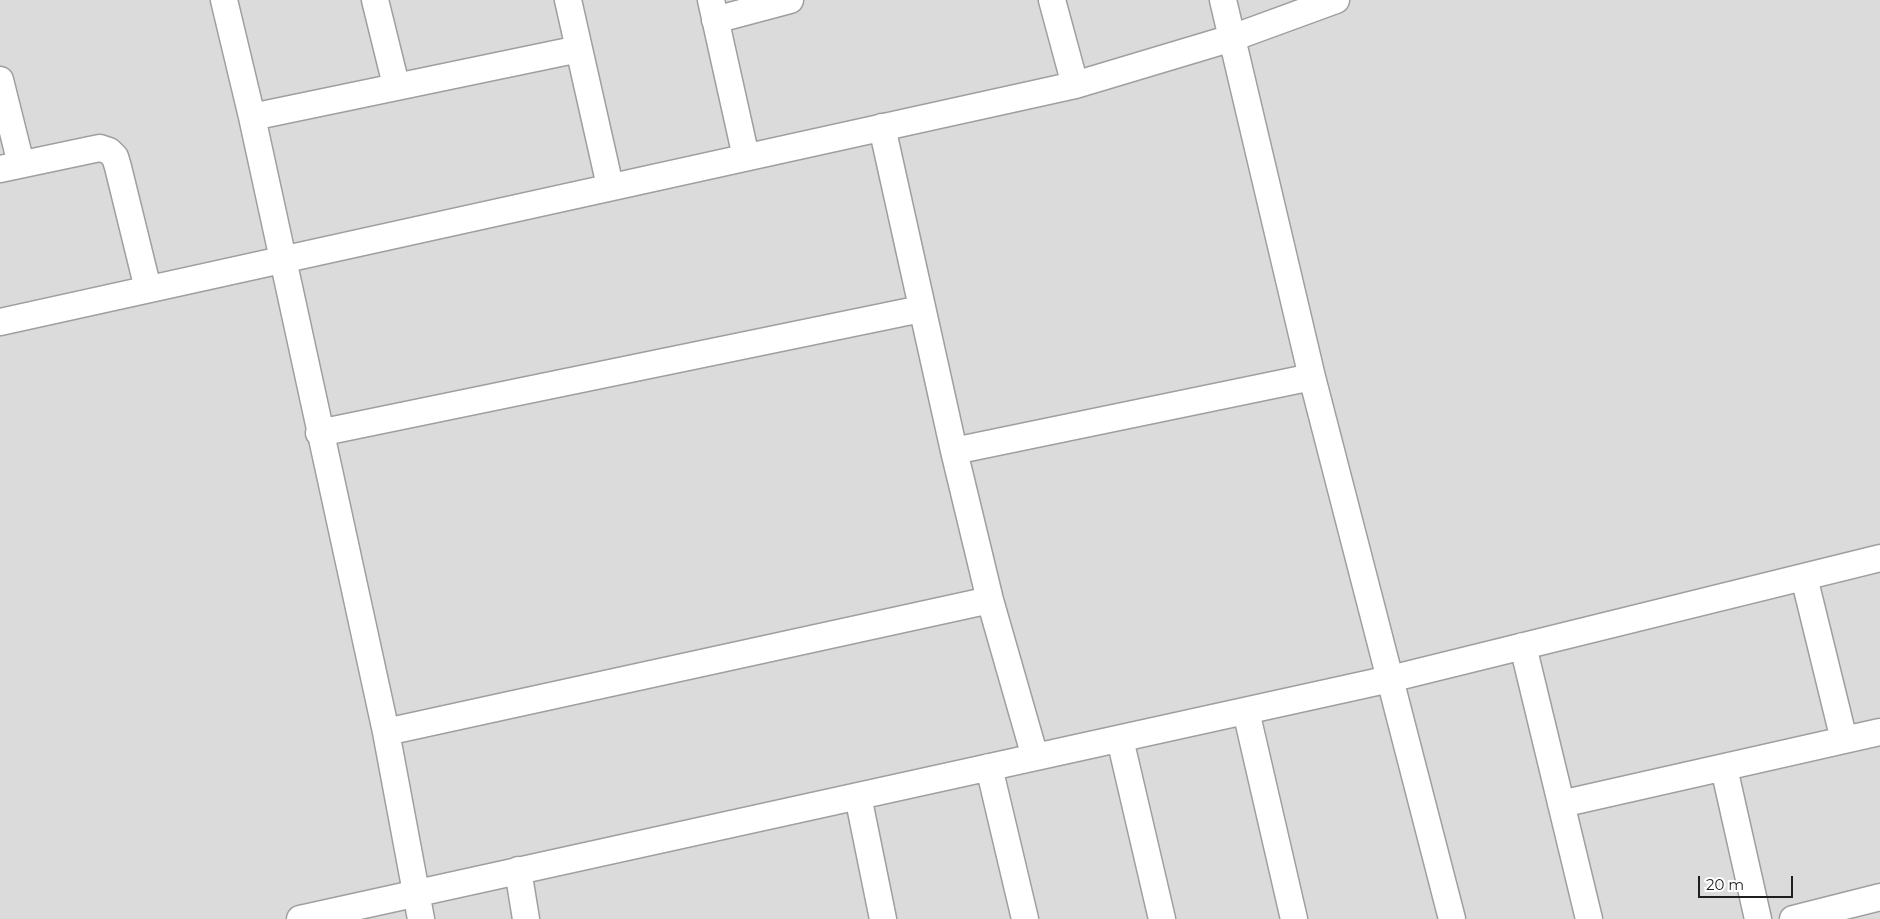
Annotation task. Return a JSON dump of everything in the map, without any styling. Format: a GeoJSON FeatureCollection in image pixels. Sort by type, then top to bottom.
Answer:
{"type":"FeatureCollection","features":[{"type":"Feature","properties":{"kind":"street"},"geometry":{"type":"LineString","coordinates":[[224,0],[252,117],[319,433],[386,732],[421,919]]}},
{"type":"Feature","properties":{"kind":"street"},"geometry":{"type":"LineString","coordinates":[[375,0],[396,85]]}},
{"type":"Feature","properties":{"kind":"street"},"geometry":{"type":"LineString","coordinates":[[568,0],[610,186]]}},
{"type":"Feature","properties":{"kind":"street"},"geometry":{"type":"LineString","coordinates":[[746,157],[713,10],[790,0]]}},
{"type":"Feature","properties":{"kind":"street"},"geometry":{"type":"LineString","coordinates":[[1052,0],[1075,85]]}},
{"type":"Feature","properties":{"kind":"street"},"geometry":{"type":"LineString","coordinates":[[1223,0],[1312,377],[1452,919]]}},
{"type":"Feature","properties":{"kind":"street"},"geometry":{"type":"LineString","coordinates":[[0,322],[283,258],[1075,85],[1232,38],[1336,0]]}},
{"type":"Feature","properties":{"kind":"street"},"geometry":{"type":"LineString","coordinates":[[252,117],[396,85],[579,49]]}},
{"type":"Feature","properties":{"kind":"street"},"geometry":{"type":"LineString","coordinates":[[0,80],[10,167],[100,148],[109,151],[115,157],[148,289]]}},
{"type":"Feature","properties":{"kind":"street"},"geometry":{"type":"LineString","coordinates":[[882,127],[921,309],[990,600],[1035,757]]}},
{"type":"Feature","properties":{"kind":"street"},"geometry":{"type":"LineString","coordinates":[[319,433],[921,309]]}},
{"type":"Feature","properties":{"kind":"street"},"geometry":{"type":"LineString","coordinates":[[954,451],[1312,377]]}},
{"type":"Feature","properties":{"kind":"street"},"geometry":{"type":"LineString","coordinates":[[300,919],[1390,679],[1880,558]]}},
{"type":"Feature","properties":{"kind":"street"},"geometry":{"type":"LineString","coordinates":[[1804,576],[1844,740]]}},
{"type":"Feature","properties":{"kind":"street"},"geometry":{"type":"LineString","coordinates":[[386,732],[990,600]]}},
{"type":"Feature","properties":{"kind":"street"},"geometry":{"type":"LineString","coordinates":[[1523,646],[1589,919]]}},
{"type":"Feature","properties":{"kind":"street"},"geometry":{"type":"LineString","coordinates":[[1246,711],[1294,919]]}},
{"type":"Feature","properties":{"kind":"street"},"geometry":{"type":"LineString","coordinates":[[1561,804],[1880,732]]}},
{"type":"Feature","properties":{"kind":"street"},"geometry":{"type":"LineString","coordinates":[[1120,738],[1162,919]]}},
{"type":"Feature","properties":{"kind":"street"},"geometry":{"type":"LineString","coordinates":[[989,767],[1025,919]]}},
{"type":"Feature","properties":{"kind":"street"},"geometry":{"type":"LineString","coordinates":[[1724,768],[1758,919]]}},
{"type":"Feature","properties":{"kind":"street"},"geometry":{"type":"LineString","coordinates":[[858,796],[883,919]]}},
{"type":"Feature","properties":{"kind":"street"},"geometry":{"type":"LineString","coordinates":[[518,870],[526,919]]}},
{"type":"Feature","properties":{"kind":"street"},"geometry":{"type":"LineString","coordinates":[[1794,919],[1880,897]]}},
{"type":"Feature","properties":{"kind":"shaded area"},"geometry":{"type":"Polygon","coordinates":[[[0,0],[1880,0],[1880,919],[0,919],[0,0]]]}}]}
